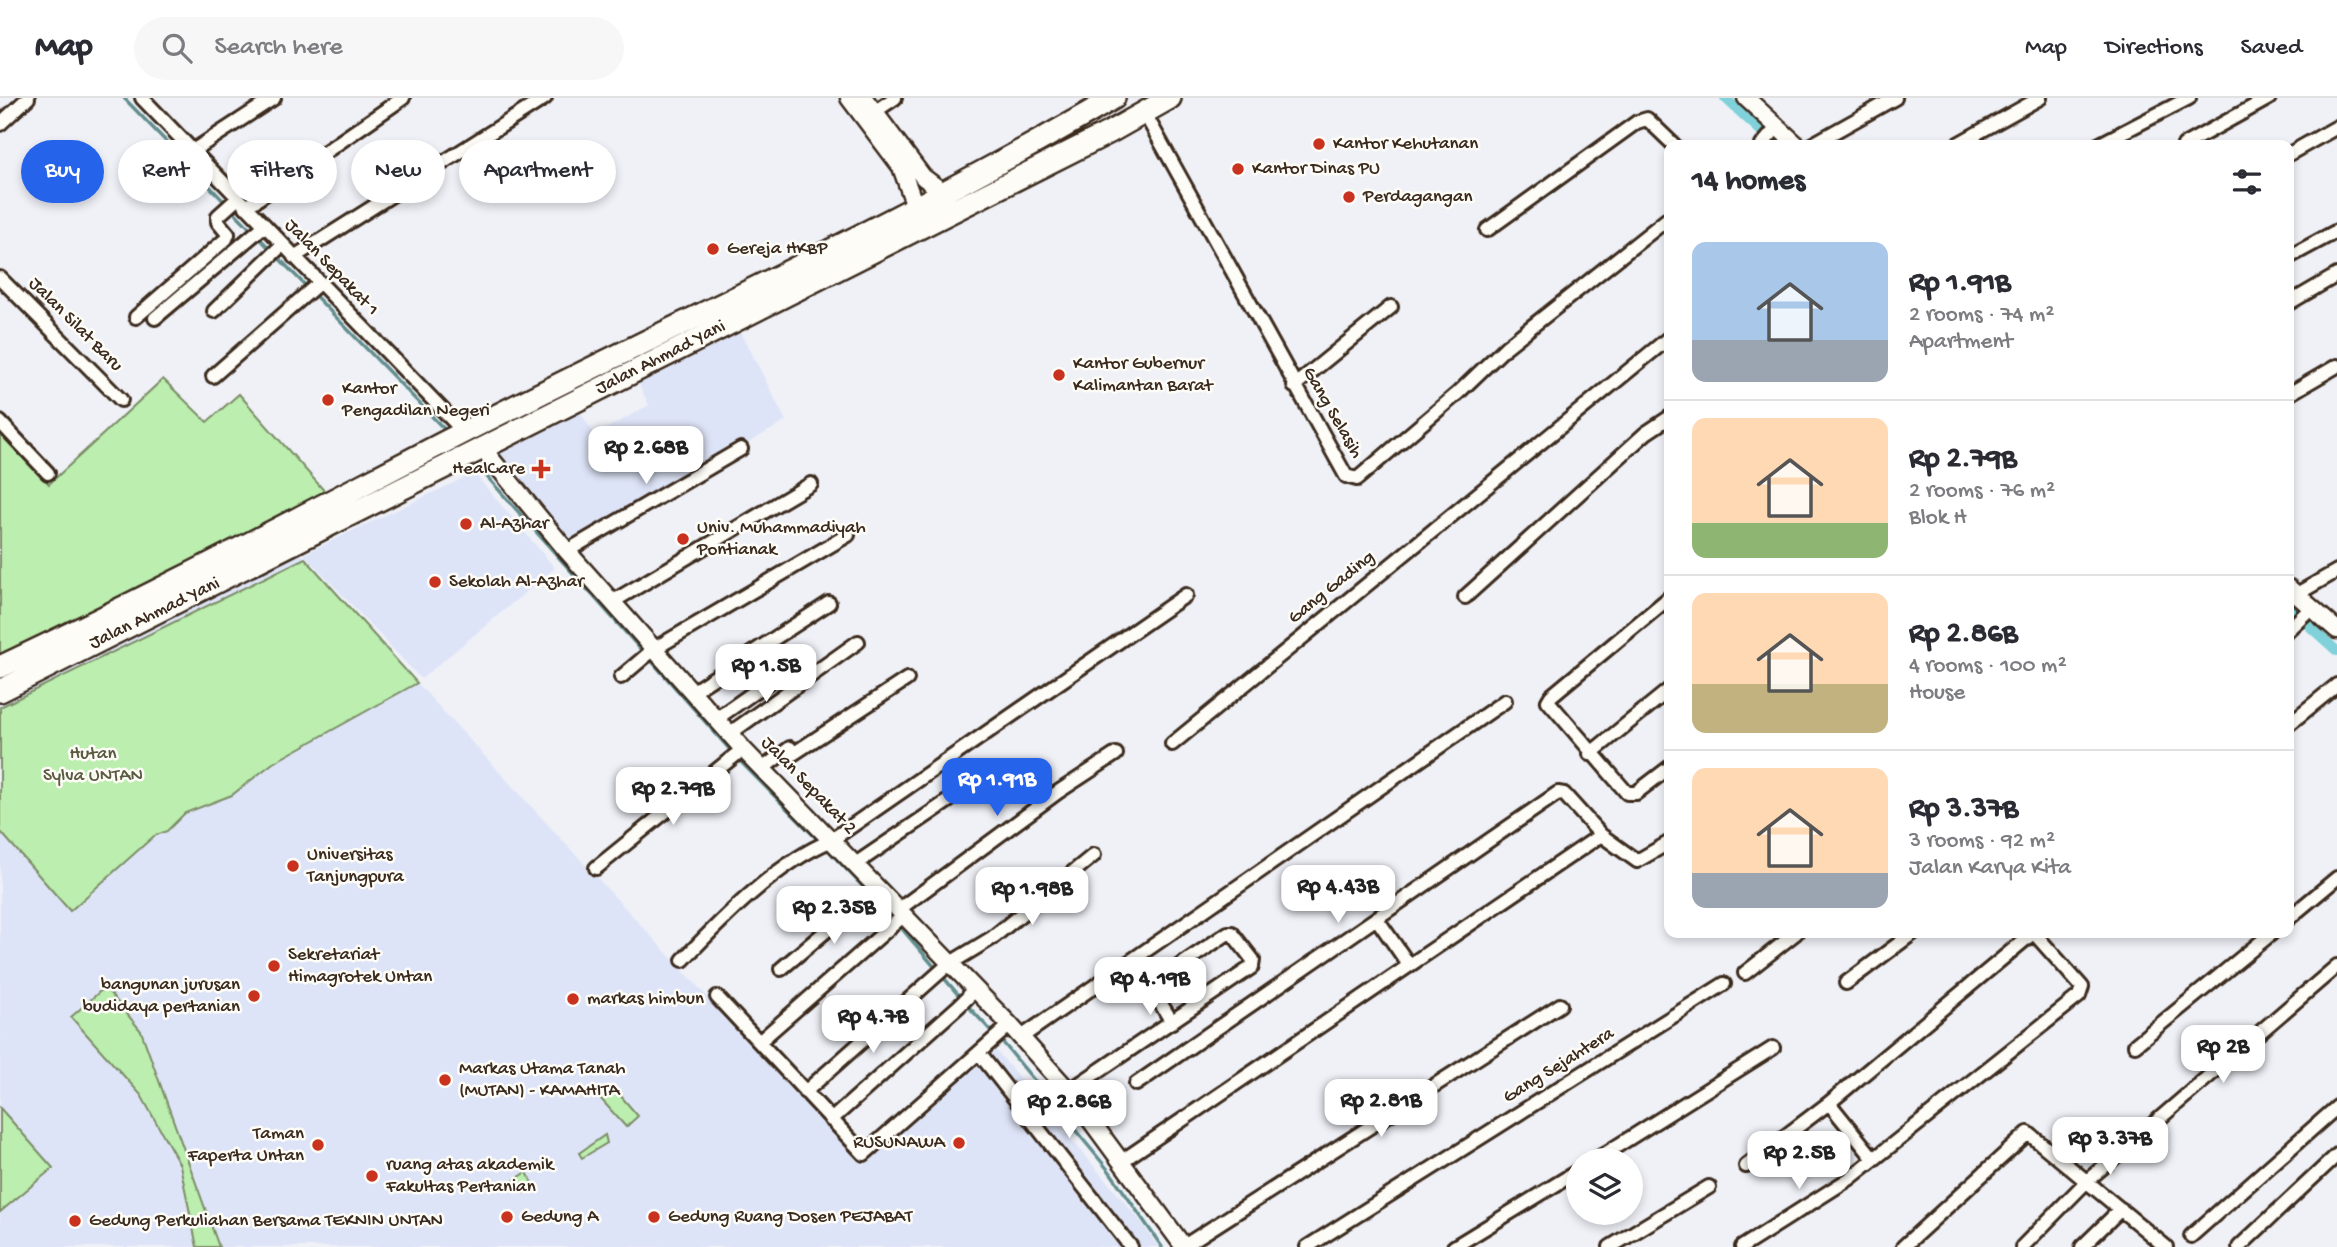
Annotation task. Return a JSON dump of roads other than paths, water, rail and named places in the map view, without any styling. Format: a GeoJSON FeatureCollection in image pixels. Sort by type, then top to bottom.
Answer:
{"type":"FeatureCollection","features":[{"type":"Feature","properties":{"kind":"highway","name":"Jalan Ahmad Yani"},"geometry":{"type":"LineString","coordinates":[[0,667],[175,583],[458,436],[1004,163],[1114,98]]}},
{"type":"Feature","properties":{"kind":"highway","name":"Jalan Ahmad Yani"},"geometry":{"type":"LineString","coordinates":[[0,691],[480,451],[1170,98]]}},
{"type":"Feature","properties":{"kind":"highway"},"geometry":{"type":"LineString","coordinates":[[545,393],[555,412]]}},
{"type":"Feature","properties":{"kind":"street"},"geometry":{"type":"LineString","coordinates":[[0,124],[27,98]]}},
{"type":"Feature","properties":{"kind":"street","name":"Jalan Sepakat 1"},"geometry":{"type":"LineString","coordinates":[[142,98],[180,140]]}},
{"type":"Feature","properties":{"kind":"street"},"geometry":{"type":"LineString","coordinates":[[209,140],[274,98]]}},
{"type":"Feature","properties":{"kind":"street"},"geometry":{"type":"LineString","coordinates":[[136,317],[226,239],[228,234],[217,219],[402,98]]}},
{"type":"Feature","properties":{"kind":"street"},"geometry":{"type":"LineString","coordinates":[[293,257],[545,98]]}},
{"type":"Feature","properties":{"kind":"street"},"geometry":{"type":"LineString","coordinates":[[849,98],[877,122],[923,177],[943,192]]}},
{"type":"Feature","properties":{"kind":"street"},"geometry":{"type":"LineString","coordinates":[[864,98],[901,167],[915,206]]}},
{"type":"Feature","properties":{"kind":"street"},"geometry":{"type":"LineString","coordinates":[[877,122],[895,98]]}},
{"type":"Feature","properties":{"kind":"street"},"geometry":{"type":"LineString","coordinates":[[1820,140],[1895,98]]}},
{"type":"Feature","properties":{"kind":"street"},"geometry":{"type":"LineString","coordinates":[[1965,140],[2040,98]]}},
{"type":"Feature","properties":{"kind":"street"},"geometry":{"type":"LineString","coordinates":[[2194,140],[2269,98]]}},
{"type":"Feature","properties":{"kind":"street"},"geometry":{"type":"LineString","coordinates":[[1753,100],[1775,131],[1789,140]]}},
{"type":"Feature","properties":{"kind":"street"},"geometry":{"type":"LineString","coordinates":[[2107,140],[2182,100]]}},
{"type":"Feature","properties":{"kind":"street","name":"Gang Selasih"},"geometry":{"type":"LineString","coordinates":[[1144,112],[1346,476],[1357,479],[1458,393],[1506,347],[1664,221]]}},
{"type":"Feature","properties":{"kind":"street"},"geometry":{"type":"LineString","coordinates":[[1487,230],[1637,122],[1647,120],[1669,140]]}},
{"type":"Feature","properties":{"kind":"street"},"geometry":{"type":"LineString","coordinates":[[2294,151],[2337,127]]}},
{"type":"Feature","properties":{"kind":"street"},"geometry":{"type":"LineString","coordinates":[[1767,140],[1775,131]]}},
{"type":"Feature","properties":{"kind":"street","name":"Jalan Sepakat 1"},"geometry":{"type":"LineString","coordinates":[[213,178],[275,252],[293,257],[458,436]]}},
{"type":"Feature","properties":{"kind":"street"},"geometry":{"type":"LineString","coordinates":[[2294,254],[2337,231]]}},
{"type":"Feature","properties":{"kind":"street"},"geometry":{"type":"LineString","coordinates":[[155,318],[257,232]]}},
{"type":"Feature","properties":{"kind":"street"},"geometry":{"type":"LineString","coordinates":[[214,311],[275,252]]}},
{"type":"Feature","properties":{"kind":"street"},"geometry":{"type":"LineString","coordinates":[[2294,300],[2337,275]]}},
{"type":"Feature","properties":{"kind":"street","name":"Jalan Silat Baru"},"geometry":{"type":"LineString","coordinates":[[0,278],[121,400]]}},
{"type":"Feature","properties":{"kind":"street"},"geometry":{"type":"LineString","coordinates":[[213,376],[316,285]]}},
{"type":"Feature","properties":{"kind":"street"},"geometry":{"type":"LineString","coordinates":[[1294,386],[1391,307]]}},
{"type":"Feature","properties":{"kind":"street","name":"Gang Gading"},"geometry":{"type":"LineString","coordinates":[[1172,744],[1664,342]]}},
{"type":"Feature","properties":{"kind":"street"},"geometry":{"type":"LineString","coordinates":[[2294,391],[2337,366]]}},
{"type":"Feature","properties":{"kind":"street"},"geometry":{"type":"LineString","coordinates":[[1465,597],[1646,433],[1664,421]]}},
{"type":"Feature","properties":{"kind":"street"},"geometry":{"type":"LineString","coordinates":[[0,422],[48,473]]}},
{"type":"Feature","properties":{"kind":"street"},"geometry":{"type":"LineString","coordinates":[[567,551],[741,449]]}},
{"type":"Feature","properties":{"kind":"street","name":"Jalan Sepakat 2"},"geometry":{"type":"LineString","coordinates":[[480,451],[567,551],[593,589],[612,602],[643,652],[692,692],[741,750],[762,769],[821,845],[854,865],[872,893],[946,966],[967,996],[1069,1091],[1184,1247]]}},
{"type":"Feature","properties":{"kind":"street"},"geometry":{"type":"LineString","coordinates":[[612,602],[811,484]]}},
{"type":"Feature","properties":{"kind":"street"},"geometry":{"type":"LineString","coordinates":[[621,677],[643,652],[848,535]]}},
{"type":"Feature","properties":{"kind":"street"},"geometry":{"type":"LineString","coordinates":[[2294,591],[2337,571]]}},
{"type":"Feature","properties":{"kind":"street"},"geometry":{"type":"LineString","coordinates":[[2294,592],[2337,630]]}},
{"type":"Feature","properties":{"kind":"street"},"geometry":{"type":"LineString","coordinates":[[683,960],[709,932],[821,845],[1186,595]]}},
{"type":"Feature","properties":{"kind":"street"},"geometry":{"type":"LineString","coordinates":[[1664,602],[1551,696],[1549,705],[1627,793],[1632,794],[1664,771]]}},
{"type":"Feature","properties":{"kind":"street"},"geometry":{"type":"LineString","coordinates":[[692,692],[829,603]]}},
{"type":"Feature","properties":{"kind":"street"},"geometry":{"type":"LineString","coordinates":[[2294,624],[2311,608]]}},
{"type":"Feature","properties":{"kind":"street"},"geometry":{"type":"LineString","coordinates":[[729,734],[858,642]]}},
{"type":"Feature","properties":{"kind":"street"},"geometry":{"type":"LineString","coordinates":[[716,719],[797,662]]}},
{"type":"Feature","properties":{"kind":"street"},"geometry":{"type":"LineString","coordinates":[[762,769],[790,748],[793,754],[907,680]]}},
{"type":"Feature","properties":{"kind":"street"},"geometry":{"type":"LineString","coordinates":[[2294,720],[2337,685]]}},
{"type":"Feature","properties":{"kind":"street"},"geometry":{"type":"LineString","coordinates":[[1590,754],[1664,694]]}},
{"type":"Feature","properties":{"kind":"street"},"geometry":{"type":"LineString","coordinates":[[717,997],[864,1154],[979,1053],[1006,1033],[1505,701]]}},
{"type":"Feature","properties":{"kind":"street"},"geometry":{"type":"LineString","coordinates":[[596,868],[741,750]]}},
{"type":"Feature","properties":{"kind":"street"},"geometry":{"type":"LineString","coordinates":[[759,1042],[898,919],[1058,792],[1115,754]]}},
{"type":"Feature","properties":{"kind":"street"},"geometry":{"type":"LineString","coordinates":[[1136,1084],[1558,793],[1564,794],[1601,835],[1640,862],[1664,846]]}},
{"type":"Feature","properties":{"kind":"street"},"geometry":{"type":"LineString","coordinates":[[854,865],[957,795]]}},
{"type":"Feature","properties":{"kind":"street"},"geometry":{"type":"LineString","coordinates":[[1122,1161],[1601,835]]}},
{"type":"Feature","properties":{"kind":"street"},"geometry":{"type":"LineString","coordinates":[[805,1093],[946,966],[992,938],[1094,855]]}},
{"type":"Feature","properties":{"kind":"street"},"geometry":{"type":"LineString","coordinates":[[2294,915],[2337,878]]}},
{"type":"Feature","properties":{"kind":"street"},"geometry":{"type":"LineString","coordinates":[[781,969],[872,893]]}},
{"type":"Feature","properties":{"kind":"street"},"geometry":{"type":"LineString","coordinates":[[1377,919],[1409,965]]}},
{"type":"Feature","properties":{"kind":"street"},"geometry":{"type":"LineString","coordinates":[[1069,1091],[1252,967],[1253,960],[1232,933],[1217,940],[1150,986],[1172,1021]]}},
{"type":"Feature","properties":{"kind":"street"},"geometry":{"type":"LineString","coordinates":[[1745,973],[1790,938]]}},
{"type":"Feature","properties":{"kind":"street"},"geometry":{"type":"LineString","coordinates":[[1846,983],[1906,938]]}},
{"type":"Feature","properties":{"kind":"street"},"geometry":{"type":"LineString","coordinates":[[1746,1167],[1829,1103],[2028,938]]}},
{"type":"Feature","properties":{"kind":"street"},"geometry":{"type":"LineString","coordinates":[[1742,1247],[1849,1179],[2079,996],[2082,987],[2038,938]]}},
{"type":"Feature","properties":{"kind":"street"},"geometry":{"type":"LineString","coordinates":[[2135,1045],[2266,938]]}},
{"type":"Feature","properties":{"kind":"street"},"geometry":{"type":"LineString","coordinates":[[2022,1247],[2088,1180],[2337,966]]}},
{"type":"Feature","properties":{"kind":"street","name":"Gang Sejahtera"},"geometry":{"type":"LineString","coordinates":[[1307,1247],[1724,984]]}},
{"type":"Feature","properties":{"kind":"street"},"geometry":{"type":"LineString","coordinates":[[831,1121],[967,996]]}},
{"type":"Feature","properties":{"kind":"street"},"geometry":{"type":"LineString","coordinates":[[1184,1247],[1560,1005]]}},
{"type":"Feature","properties":{"kind":"street"},"geometry":{"type":"LineString","coordinates":[[1614,1148],[1773,1048]]}},
{"type":"Feature","properties":{"kind":"street"},"geometry":{"type":"LineString","coordinates":[[979,1053],[1131,1247]]}},
{"type":"Feature","properties":{"kind":"street"},"geometry":{"type":"LineString","coordinates":[[1829,1103],[1874,1159]]}},
{"type":"Feature","properties":{"kind":"street"},"geometry":{"type":"LineString","coordinates":[[2191,1237],[2337,1107]]}},
{"type":"Feature","properties":{"kind":"street"},"geometry":{"type":"LineString","coordinates":[[1903,1247],[2024,1135],[2032,1134],[2166,1247]]}},
{"type":"Feature","properties":{"kind":"street"},"geometry":{"type":"LineString","coordinates":[[2239,1247],[2337,1155]]}},
{"type":"Feature","properties":{"kind":"street"},"geometry":{"type":"LineString","coordinates":[[1454,1247],[1566,1178]]}},
{"type":"Feature","properties":{"kind":"street"},"geometry":{"type":"LineString","coordinates":[[1610,1247],[1709,1187]]}},
{"type":"Feature","properties":{"kind":"street"},"geometry":{"type":"LineString","coordinates":[[2082,1247],[2121,1209]]}},
{"type":"Feature","properties":{"kind":"waterway"},"geometry":{"type":"LineString","coordinates":[[124,98],[448,433]]}},
{"type":"Feature","properties":{"kind":"waterway"},"geometry":{"type":"LineString","coordinates":[[1725,98],[1771,140]]}},
{"type":"Feature","properties":{"kind":"waterway"},"geometry":{"type":"LineString","coordinates":[[474,462],[644,653]]}},
{"type":"Feature","properties":{"kind":"waterway"},"geometry":{"type":"LineString","coordinates":[[2294,612],[2337,651]]}},
{"type":"Feature","properties":{"kind":"waterway"},"geometry":{"type":"LineString","coordinates":[[649,658],[732,752]]}},
{"type":"Feature","properties":{"kind":"waterway"},"geometry":{"type":"LineString","coordinates":[[737,758],[820,842]]}},
{"type":"Feature","properties":{"kind":"waterway"},"geometry":{"type":"LineString","coordinates":[[826,848],[892,917],[961,998]]}},
{"type":"Feature","properties":{"kind":"waterway"},"geometry":{"type":"LineString","coordinates":[[966,1004],[994,1034]]}},
{"type":"Feature","properties":{"kind":"waterway"},"geometry":{"type":"LineString","coordinates":[[1000,1039],[1110,1172],[1162,1247]]}},
{"type":"Feature","properties":{"kind":"place","name":"Kantor Kehutanan"},"geometry":{"type":"Point","coordinates":[1319,144]}},
{"type":"Feature","properties":{"kind":"place","name":"Kantor Dinas PU"},"geometry":{"type":"Point","coordinates":[1238,169]}},
{"type":"Feature","properties":{"kind":"place","name":"Perdagangan"},"geometry":{"type":"Point","coordinates":[1349,197]}},
{"type":"Feature","properties":{"kind":"place","name":"Gereja HKBP"},"geometry":{"type":"Point","coordinates":[713,249]}},
{"type":"Feature","properties":{"kind":"place","name":"Kantor Gubernur Kalimantan Barat"},"geometry":{"type":"Point","coordinates":[1059,375]}},
{"type":"Feature","properties":{"kind":"place","name":"Kantor Pengadilan Negeri"},"geometry":{"type":"Point","coordinates":[328,400]}},
{"type":"Feature","properties":{"kind":"place","name":"HealCare"},"geometry":{"type":"Point","coordinates":[541,469]}},
{"type":"Feature","properties":{"kind":"place","name":"Al-Azhar"},"geometry":{"type":"Point","coordinates":[466,524]}},
{"type":"Feature","properties":{"kind":"place","name":"Univ. Muhammadiyah Pontianak"},"geometry":{"type":"Point","coordinates":[683,539]}},
{"type":"Feature","properties":{"kind":"place","name":"Sekolah Al-Azhar"},"geometry":{"type":"Point","coordinates":[435,582]}},
{"type":"Feature","properties":{"kind":"place","name":"Universitas Tanjungpura"},"geometry":{"type":"Point","coordinates":[293,866]}},
{"type":"Feature","properties":{"kind":"place","name":"Sekretariat Himagrotek Untan"},"geometry":{"type":"Point","coordinates":[274,966]}},
{"type":"Feature","properties":{"kind":"place","name":"bangunan jurusan budidaya pertanian"},"geometry":{"type":"Point","coordinates":[254,996]}},
{"type":"Feature","properties":{"kind":"place","name":"markas himbun"},"geometry":{"type":"Point","coordinates":[573,999]}},
{"type":"Feature","properties":{"kind":"place","name":"Markas Utama Tanah (MUTAN) - KAMAHITA"},"geometry":{"type":"Point","coordinates":[445,1080]}},
{"type":"Feature","properties":{"kind":"place","name":"RUSUNAWA"},"geometry":{"type":"Point","coordinates":[959,1143]}},
{"type":"Feature","properties":{"kind":"place","name":"Taman Faperta Untan"},"geometry":{"type":"Point","coordinates":[318,1145]}},
{"type":"Feature","properties":{"kind":"place","name":"ruang atas akademik Fakultas Pertanian"},"geometry":{"type":"Point","coordinates":[372,1176]}},
{"type":"Feature","properties":{"kind":"place","name":"Gedung A"},"geometry":{"type":"Point","coordinates":[507,1217]}},
{"type":"Feature","properties":{"kind":"place","name":"Gedung Ruang Dosen PEJABAT"},"geometry":{"type":"Point","coordinates":[654,1217]}},
{"type":"Feature","properties":{"kind":"place","name":"Gedung Perkuliahan Bersama TEKNIN UNTAN"},"geometry":{"type":"Point","coordinates":[75,1221]}},
{"type":"Feature","properties":{"kind":"park label","name":"Hutan Sylva UNTAN"},"geometry":{"type":"Point","coordinates":[93,765]}}]}
